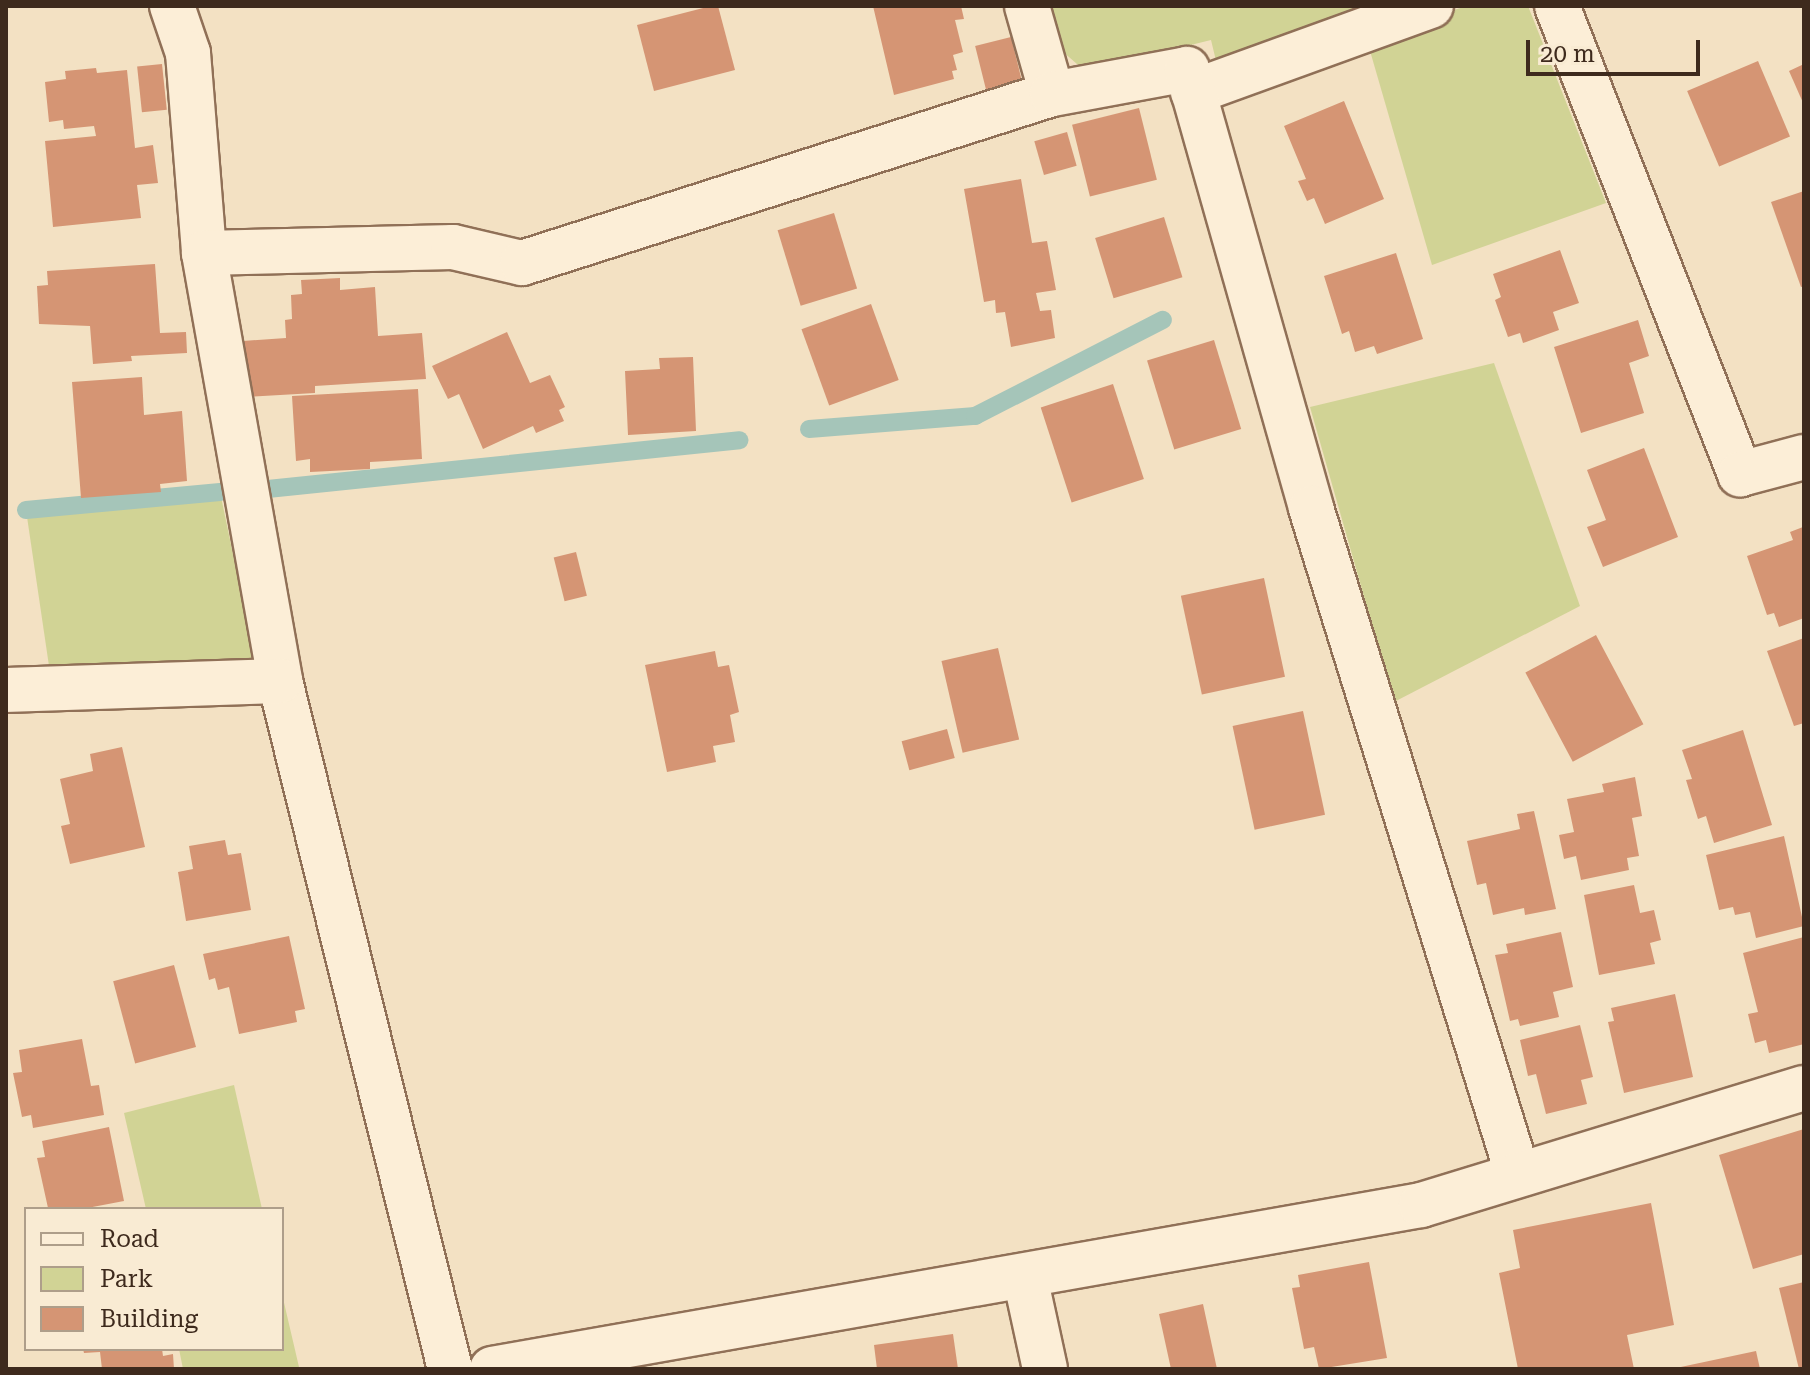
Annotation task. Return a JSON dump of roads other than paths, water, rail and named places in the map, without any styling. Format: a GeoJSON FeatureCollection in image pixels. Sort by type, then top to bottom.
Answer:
{"type":"FeatureCollection","features":[{"type":"Feature","properties":{"kind":"street"},"geometry":{"type":"LineString","coordinates":[[172,6],[188,53],[204,253],[280,681],[450,1369]]}},
{"type":"Feature","properties":{"kind":"street"},"geometry":{"type":"LineString","coordinates":[[1027,6],[1052,94]]}},
{"type":"Feature","properties":{"kind":"street"},"geometry":{"type":"LineString","coordinates":[[1193,92],[1431,6]]}},
{"type":"Feature","properties":{"kind":"street"},"geometry":{"type":"LineString","coordinates":[[1557,6],[1740,474],[1804,457]]}},
{"type":"Feature","properties":{"kind":"street"},"geometry":{"type":"LineString","coordinates":[[204,253],[453,247],[522,263],[1052,94],[1187,69],[1311,508],[1518,1175]]}},
{"type":"Feature","properties":{"kind":"street"},"geometry":{"type":"LineString","coordinates":[[6,690],[280,681]]}},
{"type":"Feature","properties":{"kind":"street"},"geometry":{"type":"LineString","coordinates":[[492,1369],[1421,1205],[1804,1088]]}},
{"type":"Feature","properties":{"kind":"street"},"geometry":{"type":"LineString","coordinates":[[1025,1277],[1045,1369]]}},
{"type":"Feature","properties":{"kind":"waterway"},"geometry":{"type":"LineString","coordinates":[[809,429],[975,416],[1163,320]]}},
{"type":"Feature","properties":{"kind":"waterway"},"geometry":{"type":"LineString","coordinates":[[258,490],[739,440]]}},
{"type":"Feature","properties":{"kind":"waterway"},"geometry":{"type":"LineString","coordinates":[[26,510],[220,492]]}}]}
